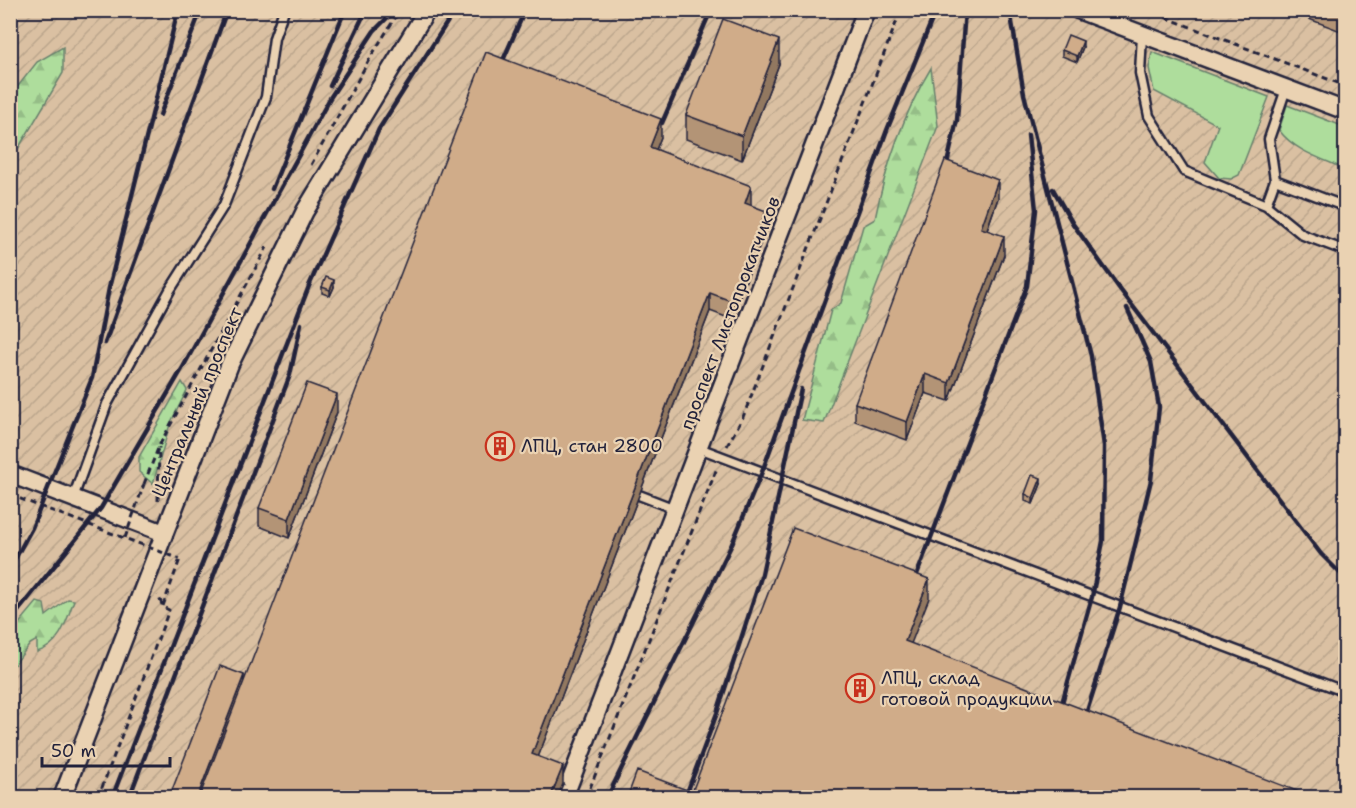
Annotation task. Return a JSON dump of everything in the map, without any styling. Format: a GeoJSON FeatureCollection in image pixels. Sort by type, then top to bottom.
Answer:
{"type":"FeatureCollection","features":[{"type":"Feature","properties":{"kind":"street","name":"Центральный проспект"},"geometry":{"type":"LineString","coordinates":[[62,798],[158,530],[230,364],[304,211],[427,10]]}},
{"type":"Feature","properties":{"kind":"street","name":"проспект Листопрокатчиков"},"geometry":{"type":"LineString","coordinates":[[564,798],[866,10]]}},
{"type":"Feature","properties":{"kind":"street"},"geometry":{"type":"LineString","coordinates":[[1078,10],[1346,111]]}},
{"type":"Feature","properties":{"kind":"street"},"geometry":{"type":"LineString","coordinates":[[11,476],[158,530]]}},
{"type":"Feature","properties":{"kind":"lane"},"geometry":{"type":"LineString","coordinates":[[73,498],[107,404],[170,290],[224,205],[266,97],[274,38],[284,10]]}},
{"type":"Feature","properties":{"kind":"lane"},"geometry":{"type":"LineString","coordinates":[[1142,34],[1140,73],[1149,116],[1184,171],[1266,205],[1303,235],[1346,251]]}},
{"type":"Feature","properties":{"kind":"lane"},"geometry":{"type":"LineString","coordinates":[[1266,205],[1275,180],[1269,139],[1286,89]]}},
{"type":"Feature","properties":{"kind":"lane"},"geometry":{"type":"LineString","coordinates":[[1275,180],[1346,207]]}},
{"type":"Feature","properties":{"kind":"lane"},"geometry":{"type":"LineString","coordinates":[[699,448],[1346,693]]}},
{"type":"Feature","properties":{"kind":"lane"},"geometry":{"type":"LineString","coordinates":[[639,495],[676,509]]}},
{"type":"Feature","properties":{"kind":"path"},"geometry":{"type":"LineString","coordinates":[[586,798],[722,456],[743,417],[902,10]]}},
{"type":"Feature","properties":{"kind":"path"},"geometry":{"type":"LineString","coordinates":[[1146,10],[1346,86]]}},
{"type":"Feature","properties":{"kind":"path"},"geometry":{"type":"LineString","coordinates":[[124,538],[159,446],[158,530],[144,549]]}},
{"type":"Feature","properties":{"kind":"path"},"geometry":{"type":"LineString","coordinates":[[10,495],[180,560],[163,608],[169,610],[98,798]]}},
{"type":"Feature","properties":{"kind":"shaded area"},"geometry":{"type":"Polygon","coordinates":[[[10,11],[1345,11],[1345,797],[11,797],[10,11]]]}},
{"type":"Feature","properties":{"kind":"green space"},"geometry":{"type":"Polygon","coordinates":[[[63,47],[63,73],[11,161],[11,95],[37,62],[63,47]]]}},
{"type":"Feature","properties":{"kind":"green space"},"geometry":{"type":"Polygon","coordinates":[[[1152,52],[1269,97],[1239,175],[1231,179],[1219,178],[1205,162],[1218,125],[1154,91],[1149,68],[1152,52]]]}},
{"type":"Feature","properties":{"kind":"green space"},"geometry":{"type":"Polygon","coordinates":[[[931,68],[938,126],[824,423],[802,420],[831,310],[841,303],[863,226],[875,219],[884,180],[904,122],[931,68]]]}},
{"type":"Feature","properties":{"kind":"green space"},"geometry":{"type":"Polygon","coordinates":[[[1287,105],[1345,127],[1345,169],[1309,154],[1285,137],[1279,130],[1287,105]]]}},
{"type":"Feature","properties":{"kind":"green space"},"geometry":{"type":"Polygon","coordinates":[[[182,382],[187,390],[170,424],[153,484],[139,472],[139,457],[182,382]]]}},
{"type":"Feature","properties":{"kind":"green space"},"geometry":{"type":"Polygon","coordinates":[[[68,599],[74,600],[57,638],[45,649],[37,652],[37,640],[30,644],[11,669],[11,633],[37,602],[44,604],[46,616],[68,599]]]}},
{"type":"Feature","properties":{"kind":"building"},"geometry":{"type":"Polygon","coordinates":[[[1334,10],[1346,10],[1346,15],[1334,10]]]}},
{"type":"Feature","properties":{"kind":"building"},"geometry":{"type":"Polygon","coordinates":[[[723,19],[779,40],[742,136],[686,115],[723,19]]]}},
{"type":"Feature","properties":{"kind":"building"},"geometry":{"type":"Polygon","coordinates":[[[1068,35],[1083,41],[1077,56],[1062,50],[1068,35]]]}},
{"type":"Feature","properties":{"kind":"building","name":"ЛПЦ, стан 2800"},"geometry":{"type":"Polygon","coordinates":[[[486,52],[661,119],[650,147],[751,186],[745,203],[766,211],[731,301],[710,293],[532,754],[563,766],[550,798],[199,798],[486,52]]]}},
{"type":"Feature","properties":{"kind":"building"},"geometry":{"type":"Polygon","coordinates":[[[945,160],[998,180],[981,228],[1004,236],[949,383],[925,374],[907,422],[855,403],[945,160]]]}},
{"type":"Feature","properties":{"kind":"building"},"geometry":{"type":"Polygon","coordinates":[[[326,277],[334,280],[330,290],[322,287],[326,277]]]}},
{"type":"Feature","properties":{"kind":"building"},"geometry":{"type":"Polygon","coordinates":[[[307,383],[337,394],[289,519],[259,508],[307,383]]]}},
{"type":"Feature","properties":{"kind":"building"},"geometry":{"type":"Polygon","coordinates":[[[1032,475],[1041,478],[1033,498],[1025,494],[1032,475]]]}},
{"type":"Feature","properties":{"kind":"building","name":"ЛПЦ, склад готовой продукции"},"geometry":{"type":"Polygon","coordinates":[[[793,528],[929,579],[905,641],[1315,798],[627,798],[637,771],[692,792],[793,528]]]}},
{"type":"Feature","properties":{"kind":"building"},"geometry":{"type":"Polygon","coordinates":[[[220,666],[244,675],[197,798],[169,798],[220,666]]]}},
{"type":"Feature","properties":{"kind":"railway"},"geometry":{"type":"LineString","coordinates":[[10,568],[32,528],[92,378],[109,288],[178,10]]}},
{"type":"Feature","properties":{"kind":"railway"},"geometry":{"type":"LineString","coordinates":[[160,115],[201,10]]}},
{"type":"Feature","properties":{"kind":"railway"},"geometry":{"type":"LineString","coordinates":[[105,343],[227,10]]}},
{"type":"Feature","properties":{"kind":"railway"},"geometry":{"type":"LineString","coordinates":[[272,189],[345,10]]}},
{"type":"Feature","properties":{"kind":"railway"},"geometry":{"type":"LineString","coordinates":[[330,86],[366,10]]}},
{"type":"Feature","properties":{"kind":"railway"},"geometry":{"type":"LineString","coordinates":[[10,621],[101,508],[182,369],[330,98],[374,31],[395,10]]}},
{"type":"Feature","properties":{"kind":"railway"},"geometry":{"type":"LineString","coordinates":[[112,798],[309,286],[379,129],[455,10]]}},
{"type":"Feature","properties":{"kind":"railway"},"geometry":{"type":"LineString","coordinates":[[497,74],[525,10]]}},
{"type":"Feature","properties":{"kind":"railway"},"geometry":{"type":"LineString","coordinates":[[662,123],[711,10]]}},
{"type":"Feature","properties":{"kind":"railway"},"geometry":{"type":"LineString","coordinates":[[607,798],[731,546],[762,472],[887,130],[936,10]]}},
{"type":"Feature","properties":{"kind":"railway"},"geometry":{"type":"LineString","coordinates":[[946,168],[957,120],[965,10]]}},
{"type":"Feature","properties":{"kind":"railway"},"geometry":{"type":"LineString","coordinates":[[1010,10],[1024,94],[1091,356],[1104,446],[1103,541],[1092,597],[1058,717]]}},
{"type":"Feature","properties":{"kind":"railway"},"geometry":{"type":"LineString","coordinates":[[911,590],[1027,286],[1036,210],[1028,135]]}},
{"type":"Feature","properties":{"kind":"railway"},"geometry":{"type":"LineString","coordinates":[[1053,189],[1073,224],[1119,288],[1321,554],[1346,579]]}},
{"type":"Feature","properties":{"kind":"railway"},"geometry":{"type":"LineString","coordinates":[[1082,727],[1120,607],[1151,480],[1159,407],[1151,362],[1127,308]]}},
{"type":"Feature","properties":{"kind":"railway"},"geometry":{"type":"LineString","coordinates":[[129,798],[290,375],[301,324]]}},
{"type":"Feature","properties":{"kind":"railway"},"geometry":{"type":"LineString","coordinates":[[685,798],[717,713],[762,574],[801,389]]}},
{"type":"Feature","properties":{"kind":"place","name":"ЛПЦ, стан 2800"},"geometry":{"type":"Point","coordinates":[500,446]}},
{"type":"Feature","properties":{"kind":"place","name":"ЛПЦ, склад готовой продукции"},"geometry":{"type":"Point","coordinates":[860,688]}}]}
